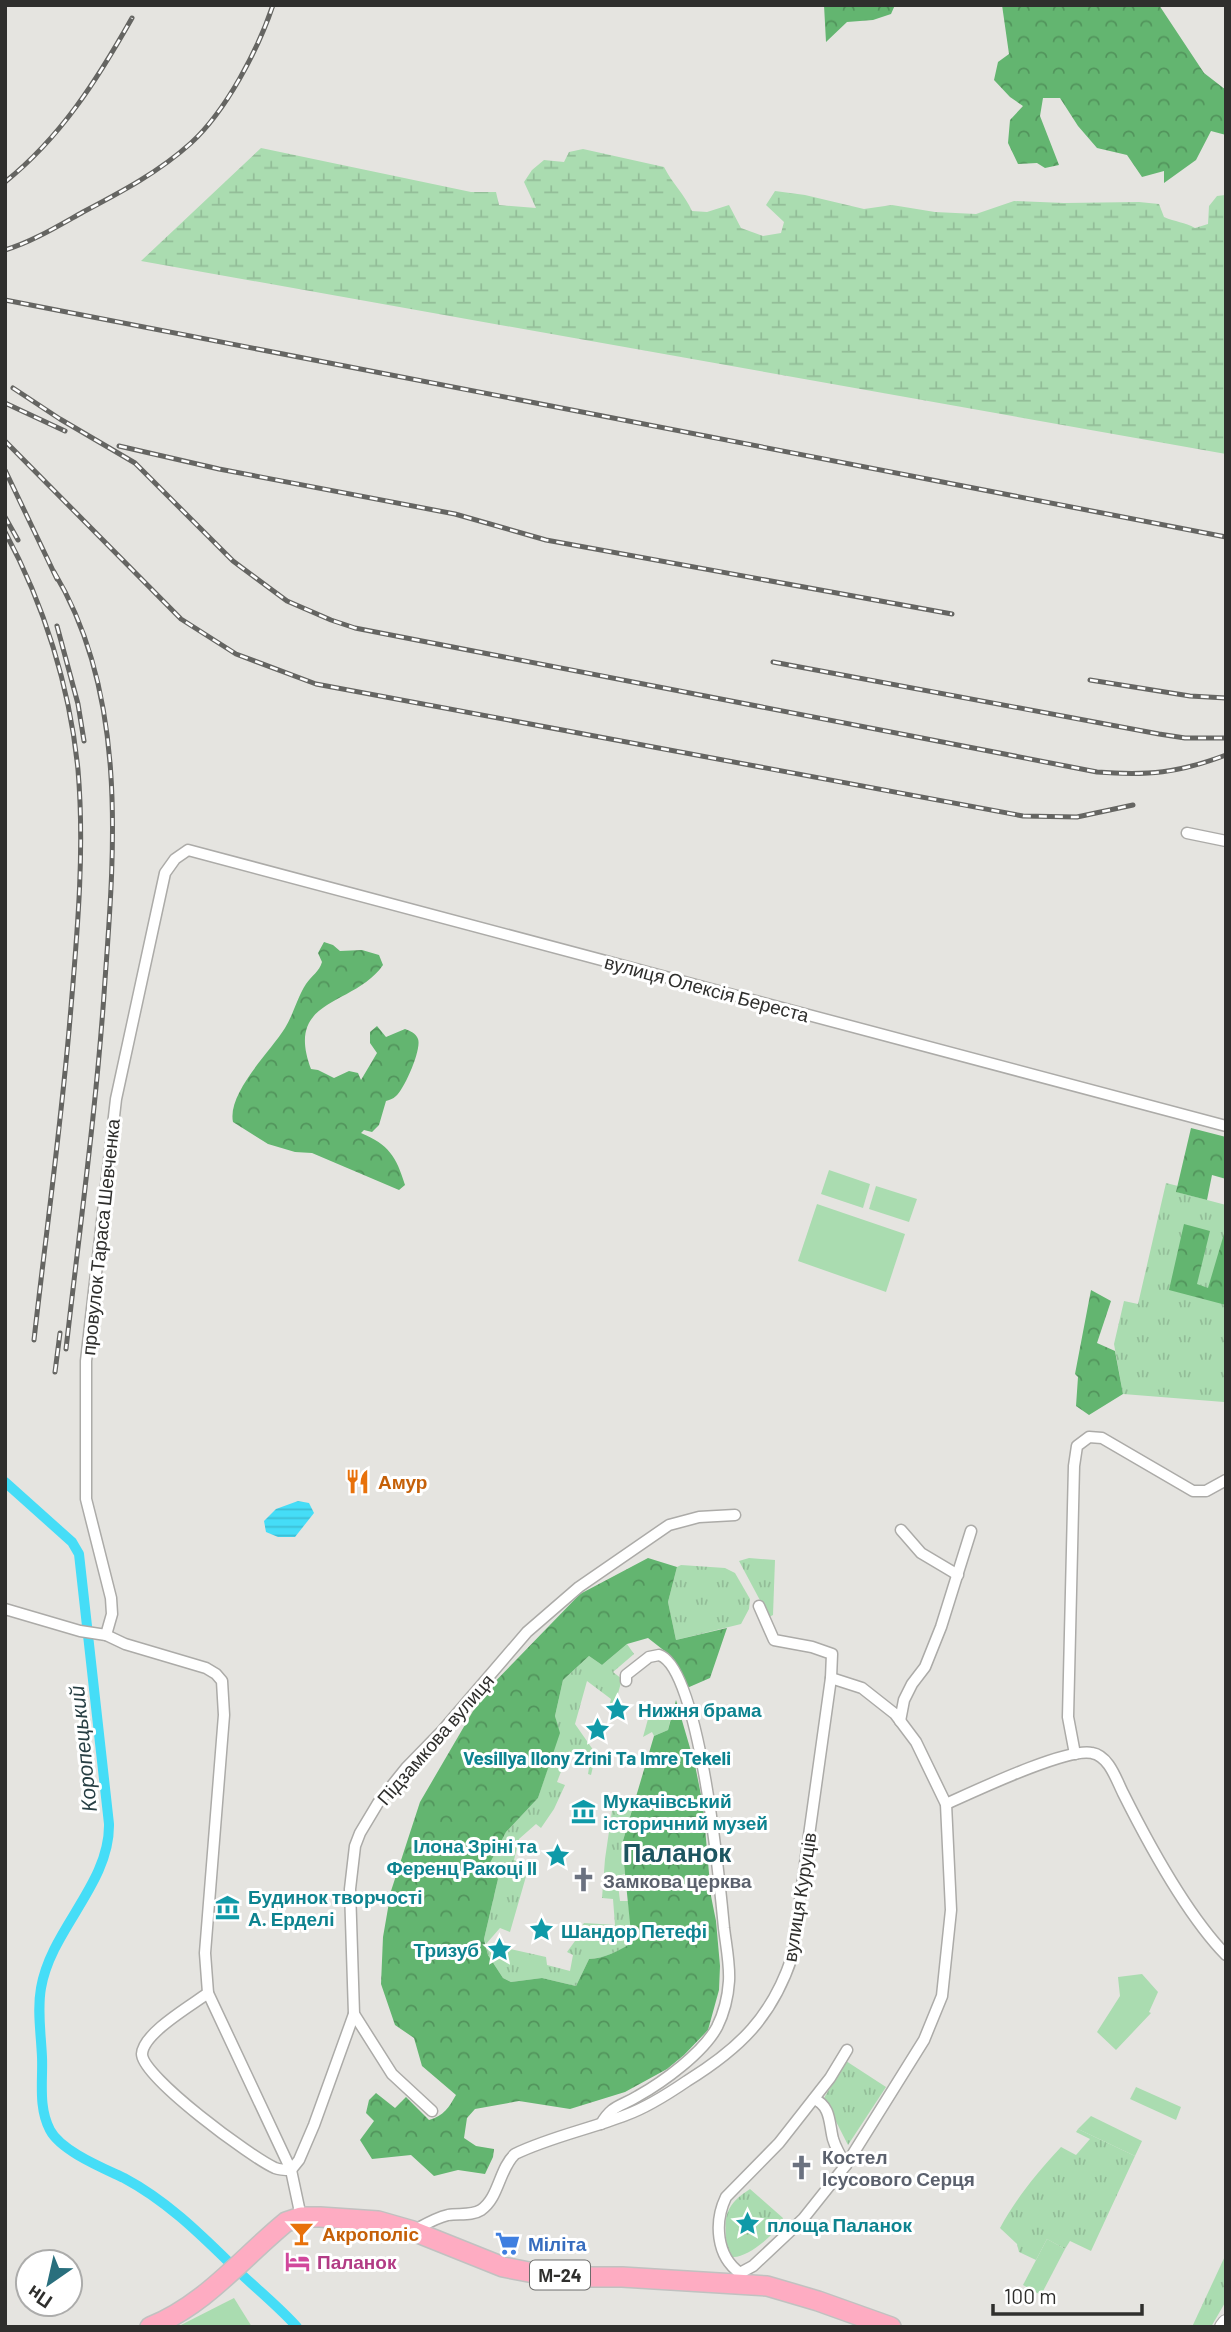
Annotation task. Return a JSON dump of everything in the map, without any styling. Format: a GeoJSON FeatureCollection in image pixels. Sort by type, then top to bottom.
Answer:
{"type":"FeatureCollection","features":[{"type":"Feature","properties":{"kind":"highway","name":"М-24"},"geometry":{"type":"LineString","coordinates":[[301,2217],[365,2219],[413,2231],[516,2270],[572,2277],[740,2278],[797,2294],[891,2327]]}},
{"type":"Feature","properties":{"kind":"highway"},"geometry":{"type":"LineString","coordinates":[[150,2327],[182,2311],[222,2281],[286,2222],[301,2217]]}},
{"type":"Feature","properties":{"kind":"street"},"geometry":{"type":"LineString","coordinates":[[1187,833],[1226,841]]}},
{"type":"Feature","properties":{"kind":"street","name":"вулиця Олексія Береста"},"geometry":{"type":"LineString","coordinates":[[188,850],[1226,1126]]}},
{"type":"Feature","properties":{"kind":"street","name":"провулок Тараса Шевченка"},"geometry":{"type":"LineString","coordinates":[[102,1635],[112,1614],[111,1598],[86,1499],[85,1412],[90,1322],[116,1098],[141,976],[165,873],[175,859],[188,850]]}},
{"type":"Feature","properties":{"kind":"street"},"geometry":{"type":"LineString","coordinates":[[1075,1754],[1068,1717],[1074,1466],[1077,1446],[1089,1437],[1102,1438],[1193,1491],[1206,1491],[1224,1483]]}},
{"type":"Feature","properties":{"kind":"street","name":"Підзамкова вулиця"},"geometry":{"type":"LineString","coordinates":[[354,2014],[350,1889],[352,1860],[360,1833],[378,1803],[527,1632],[579,1587],[669,1525],[699,1517],[736,1515]]}},
{"type":"Feature","properties":{"kind":"street"},"geometry":{"type":"LineString","coordinates":[[901,1530],[921,1553],[958,1575]]}},
{"type":"Feature","properties":{"kind":"street"},"geometry":{"type":"LineString","coordinates":[[900,1721],[904,1700],[925,1667],[942,1628],[971,1531]]}},
{"type":"Feature","properties":{"kind":"street","name":"вулиця Куруців"},"geometry":{"type":"LineString","coordinates":[[413,2231],[433,2220],[450,2215],[478,2212],[490,2200],[508,2161],[515,2154],[630,2114],[659,2099],[726,2056],[766,2014],[783,1984],[792,1957],[831,1678],[832,1654],[812,1647],[774,1640],[759,1606]]}},
{"type":"Feature","properties":{"kind":"street"},"geometry":{"type":"LineString","coordinates":[[5,1609],[102,1635],[206,1668],[222,1681],[224,1715],[205,1953],[208,1993],[291,2170],[301,2217]]}},
{"type":"Feature","properties":{"kind":"street"},"geometry":{"type":"LineString","coordinates":[[601,2124],[609,2111],[663,2080],[704,2045],[717,2028],[722,2015],[729,1979],[705,1772],[682,1686],[668,1660],[659,1655],[649,1657],[626,1675],[626,1681]]}},
{"type":"Feature","properties":{"kind":"street"},"geometry":{"type":"LineString","coordinates":[[831,1678],[862,1688],[895,1714],[916,1742],[946,1804],[951,1910],[942,1996],[924,2040],[846,2165],[803,2219],[740,2278],[723,2252],[718,2221],[726,2197],[758,2167],[814,2099],[847,2050]]}},
{"type":"Feature","properties":{"kind":"street"},"geometry":{"type":"LineString","coordinates":[[946,1804],[1017,1772],[1075,1754],[1091,1752],[1103,1758],[1142,1831],[1206,1935],[1226,1955]]}},
{"type":"Feature","properties":{"kind":"street"},"geometry":{"type":"LineString","coordinates":[[208,1993],[153,2035],[145,2045],[142,2055],[145,2065],[190,2108],[248,2152],[276,2168],[291,2170]]}},
{"type":"Feature","properties":{"kind":"street"},"geometry":{"type":"LineString","coordinates":[[354,2014],[392,2074],[432,2111]]}},
{"type":"Feature","properties":{"kind":"street"},"geometry":{"type":"LineString","coordinates":[[291,2170],[299,2160],[314,2124],[354,2014]]}},
{"type":"Feature","properties":{"kind":"street"},"geometry":{"type":"LineString","coordinates":[[814,2099],[826,2108],[833,2139],[846,2165]]}},
{"type":"Feature","properties":{"kind":"green space"},"geometry":{"type":"Polygon","coordinates":[[[824,5],[895,5],[891,14],[873,20],[847,22],[826,42],[824,5]]]}},
{"type":"Feature","properties":{"kind":"green space"},"geometry":{"type":"Polygon","coordinates":[[[1002,5],[1159,5],[1204,73],[1226,90],[1226,135],[1211,131],[1196,160],[1164,183],[1164,171],[1142,177],[1127,155],[1097,148],[1078,126],[1060,98],[1043,98],[1040,116],[1059,165],[1045,168],[1037,163],[1018,164],[1008,143],[1010,120],[1023,106],[994,80],[998,62],[1009,54],[1002,5]]]}},
{"type":"Feature","properties":{"kind":"green space"},"geometry":{"type":"Polygon","coordinates":[[[261,148],[471,192],[496,192],[499,205],[536,208],[524,182],[532,170],[544,160],[564,162],[569,152],[583,149],[664,167],[692,211],[707,212],[729,205],[741,228],[763,236],[781,233],[784,222],[766,205],[775,191],[864,209],[892,205],[935,212],[976,214],[1014,201],[1139,202],[1159,204],[1164,217],[1195,228],[1208,224],[1209,206],[1217,196],[1225,195],[1226,454],[141,261],[261,148]]]}},
{"type":"Feature","properties":{"kind":"green space"},"geometry":{"type":"Polygon","coordinates":[[[324,942],[340,951],[362,950],[379,955],[383,965],[370,979],[314,1016],[307,1028],[305,1046],[311,1069],[334,1078],[349,1071],[358,1073],[361,1080],[377,1053],[370,1043],[370,1032],[377,1026],[386,1037],[405,1029],[418,1039],[415,1060],[403,1086],[395,1097],[386,1101],[379,1125],[372,1132],[364,1130],[361,1133],[385,1147],[395,1159],[405,1185],[399,1190],[312,1153],[295,1152],[268,1144],[233,1122],[236,1098],[285,1028],[303,989],[321,965],[318,953],[324,942]]]}},
{"type":"Feature","properties":{"kind":"green space"},"geometry":{"type":"Polygon","coordinates":[[[1191,1128],[1226,1137],[1226,1179],[1212,1175],[1207,1200],[1176,1192],[1191,1128]]]}},
{"type":"Feature","properties":{"kind":"green space"},"geometry":{"type":"Polygon","coordinates":[[[829,1170],[870,1184],[863,1208],[821,1194],[829,1170]]]}},
{"type":"Feature","properties":{"kind":"green space"},"geometry":{"type":"Polygon","coordinates":[[[1166,1183],[1178,1186],[1177,1192],[1226,1205],[1224,1402],[1123,1394],[1114,1344],[1124,1301],[1138,1304],[1166,1183]]]}},
{"type":"Feature","properties":{"kind":"green space"},"geometry":{"type":"Polygon","coordinates":[[[876,1186],[917,1199],[909,1222],[869,1209],[876,1186]]]}},
{"type":"Feature","properties":{"kind":"green space"},"geometry":{"type":"Polygon","coordinates":[[[817,1204],[905,1234],[886,1292],[798,1261],[817,1204]]]}},
{"type":"Feature","properties":{"kind":"green space"},"geometry":{"type":"Polygon","coordinates":[[[1184,1224],[1210,1231],[1197,1284],[1208,1288],[1226,1234],[1226,1305],[1169,1290],[1184,1224]]]}},
{"type":"Feature","properties":{"kind":"green space"},"geometry":{"type":"Polygon","coordinates":[[[1091,1290],[1111,1301],[1097,1343],[1115,1351],[1123,1394],[1089,1415],[1076,1406],[1078,1377],[1075,1374],[1091,1290]]]}},
{"type":"Feature","properties":{"kind":"green space"},"geometry":{"type":"Polygon","coordinates":[[[648,1558],[677,1567],[668,1602],[676,1640],[727,1628],[710,1678],[687,1688],[671,1656],[648,1638],[627,1644],[602,1665],[589,1656],[563,1680],[555,1716],[560,1733],[538,1798],[506,1832],[490,1863],[498,1879],[484,1939],[488,1955],[503,1978],[511,1982],[542,1978],[576,1986],[589,1959],[606,1956],[632,1943],[622,1844],[654,1736],[668,1730],[676,1700],[695,1765],[703,1805],[711,1896],[716,1921],[719,1990],[708,2030],[667,2069],[625,2092],[570,2109],[519,2101],[475,2109],[467,2118],[464,2138],[476,2146],[494,2149],[485,2174],[458,2170],[434,2176],[411,2155],[372,2159],[360,2140],[374,2121],[366,2113],[369,2100],[376,2093],[395,2108],[406,2097],[429,2120],[442,2113],[456,2095],[422,2066],[414,2038],[395,2025],[381,1984],[383,1937],[391,1891],[420,1802],[483,1694],[580,1594],[648,1558]]]}},
{"type":"Feature","properties":{"kind":"green space"},"geometry":{"type":"Polygon","coordinates":[[[749,1558],[775,1560],[773,1615],[769,1617],[739,1561],[749,1558]]]}},
{"type":"Feature","properties":{"kind":"green space"},"geometry":{"type":"Polygon","coordinates":[[[677,1567],[725,1568],[735,1573],[750,1599],[749,1609],[741,1624],[676,1640],[668,1602],[677,1567]]]}},
{"type":"Feature","properties":{"kind":"green space"},"geometry":{"type":"Polygon","coordinates":[[[627,1644],[634,1654],[613,1672],[622,1679],[614,1708],[609,1707],[611,1699],[587,1681],[575,1724],[596,1754],[591,1775],[588,1774],[589,1768],[569,1751],[557,1782],[565,1785],[554,1809],[541,1828],[536,1824],[519,1839],[514,1860],[529,1866],[510,1932],[500,1928],[486,1944],[484,1939],[498,1879],[490,1863],[506,1832],[538,1798],[559,1733],[555,1716],[563,1680],[589,1656],[602,1665],[627,1644]]]}},
{"type":"Feature","properties":{"kind":"green space"},"geometry":{"type":"Polygon","coordinates":[[[651,1708],[672,1713],[668,1730],[654,1736],[652,1732],[643,1737],[651,1708]]]}},
{"type":"Feature","properties":{"kind":"green space"},"geometry":{"type":"Polygon","coordinates":[[[614,1797],[634,1803],[622,1844],[625,1874],[617,1876],[620,1901],[628,1901],[633,1943],[606,1956],[589,1959],[576,1986],[542,1978],[511,1982],[503,1978],[488,1955],[486,1946],[490,1950],[496,1947],[504,1953],[506,1948],[546,1957],[547,1965],[570,1971],[573,1955],[567,1952],[575,1941],[576,1926],[581,1927],[584,1923],[615,1925],[613,1899],[602,1898],[614,1797]]]}},
{"type":"Feature","properties":{"kind":"green space"},"geometry":{"type":"Polygon","coordinates":[[[1142,1974],[1158,1992],[1149,2012],[1151,2013],[1116,2050],[1097,2032],[1120,1996],[1118,1977],[1142,1974]]]}},
{"type":"Feature","properties":{"kind":"green space"},"geometry":{"type":"Polygon","coordinates":[[[846,2061],[886,2087],[848,2145],[824,2098],[846,2061]]]}},
{"type":"Feature","properties":{"kind":"green space"},"geometry":{"type":"Polygon","coordinates":[[[1136,2087],[1181,2107],[1176,2120],[1130,2099],[1136,2087]]]}},
{"type":"Feature","properties":{"kind":"green space"},"geometry":{"type":"Polygon","coordinates":[[[1091,2116],[1142,2141],[1135,2156],[1078,2129],[1091,2116]]]}},
{"type":"Feature","properties":{"kind":"green space"},"geometry":{"type":"Polygon","coordinates":[[[1078,2129],[1135,2156],[1091,2251],[1070,2241],[1065,2249],[1047,2239],[1036,2260],[1019,2252],[1017,2244],[1000,2228],[1028,2186],[1061,2147],[1076,2155],[1090,2139],[1076,2132],[1078,2129]]]}},
{"type":"Feature","properties":{"kind":"green space"},"geometry":{"type":"Polygon","coordinates":[[[750,2189],[783,2218],[776,2230],[762,2243],[747,2253],[733,2257],[727,2251],[727,2215],[734,2202],[750,2189]]]}},
{"type":"Feature","properties":{"kind":"green space"},"geometry":{"type":"Polygon","coordinates":[[[1047,2239],[1065,2249],[1041,2295],[1023,2285],[1047,2239]]]}},
{"type":"Feature","properties":{"kind":"green space"},"geometry":{"type":"Polygon","coordinates":[[[1226,2254],[1226,2301],[1211,2327],[1192,2327],[1226,2254]]]}},
{"type":"Feature","properties":{"kind":"green space"},"geometry":{"type":"Polygon","coordinates":[[[234,2298],[252,2327],[177,2327],[234,2298]]]}},
{"type":"Feature","properties":{"kind":"water"},"geometry":{"type":"Polygon","coordinates":[[[298,1501],[309,1503],[314,1513],[295,1537],[278,1537],[266,1532],[264,1521],[276,1509],[298,1501]]]}},
{"type":"Feature","properties":{"kind":"waterway","name":"Коропецький"},"geometry":{"type":"LineString","coordinates":[[5,1482],[72,1542],[79,1554],[109,1824],[107,1846],[100,1867],[56,1946],[41,1988],[39,2013],[42,2094],[46,2121],[55,2138],[63,2145],[140,2187],[171,2209],[297,2327]]}},
{"type":"Feature","properties":{"kind":"railway"},"geometry":{"type":"LineString","coordinates":[[5,250],[45,233],[125,189],[166,163],[191,143],[204,130],[239,79],[259,41],[273,5]]}},
{"type":"Feature","properties":{"kind":"railway"},"geometry":{"type":"LineString","coordinates":[[5,182],[61,127],[132,18]]}},
{"type":"Feature","properties":{"kind":"railway"},"geometry":{"type":"LineString","coordinates":[[5,300],[1226,537]]}},
{"type":"Feature","properties":{"kind":"railway"},"geometry":{"type":"LineString","coordinates":[[13,388],[135,463],[233,561],[287,601],[355,628],[1097,772],[1163,772],[1226,755]]}},
{"type":"Feature","properties":{"kind":"railway"},"geometry":{"type":"LineString","coordinates":[[5,403],[65,431]]}},
{"type":"Feature","properties":{"kind":"railway"},"geometry":{"type":"LineString","coordinates":[[5,441],[181,619],[236,654],[316,684],[1023,816],[1077,817],[1133,805]]}},
{"type":"Feature","properties":{"kind":"railway"},"geometry":{"type":"LineString","coordinates":[[119,446],[219,469],[455,514],[546,540],[952,614]]}},
{"type":"Feature","properties":{"kind":"railway"},"geometry":{"type":"LineString","coordinates":[[5,470],[57,579]]}},
{"type":"Feature","properties":{"kind":"railway"},"geometry":{"type":"LineString","coordinates":[[5,517],[18,540]]}},
{"type":"Feature","properties":{"kind":"railway"},"geometry":{"type":"LineString","coordinates":[[5,532],[32,588],[62,678],[74,739],[80,801],[79,894],[70,1019],[34,1340]]}},
{"type":"Feature","properties":{"kind":"railway"},"geometry":{"type":"LineString","coordinates":[[54,572],[78,619],[94,668],[105,719],[113,823],[102,1026],[66,1349]]}},
{"type":"Feature","properties":{"kind":"railway"},"geometry":{"type":"LineString","coordinates":[[57,626],[78,704],[84,741]]}},
{"type":"Feature","properties":{"kind":"railway"},"geometry":{"type":"LineString","coordinates":[[773,662],[1159,734],[1185,738],[1226,738]]}},
{"type":"Feature","properties":{"kind":"railway"},"geometry":{"type":"LineString","coordinates":[[1090,680],[1190,696],[1226,698]]}},
{"type":"Feature","properties":{"kind":"railway"},"geometry":{"type":"LineString","coordinates":[[55,1372],[60,1333]]}},
{"type":"Feature","properties":{"kind":"place","name":"Амур"},"geometry":{"type":"Point","coordinates":[358,1481]}},
{"type":"Feature","properties":{"kind":"place","name":"Нижня брама"},"geometry":{"type":"Point","coordinates":[618,1709]}},
{"type":"Feature","properties":{"kind":"place","name":"Vesillya Ilony Zrini Ta Imre Tekeli"},"geometry":{"type":"Point","coordinates":[597,1729]}},
{"type":"Feature","properties":{"kind":"place","name":"Мукачівський історичний музей"},"geometry":{"type":"Point","coordinates":[583,1811]}},
{"type":"Feature","properties":{"kind":"place","name":"Ілона Зріні та Ференц Ракоці II"},"geometry":{"type":"Point","coordinates":[557,1856]}},
{"type":"Feature","properties":{"kind":"place","name":"Замкова церква"},"geometry":{"type":"Point","coordinates":[583,1880]}},
{"type":"Feature","properties":{"kind":"place","name":"Будинок творчості А. Ерделі"},"geometry":{"type":"Point","coordinates":[228,1907]}},
{"type":"Feature","properties":{"kind":"place","name":"Шандор Петефі"},"geometry":{"type":"Point","coordinates":[541,1930]}},
{"type":"Feature","properties":{"kind":"place","name":"Тризуб"},"geometry":{"type":"Point","coordinates":[499,1949]}},
{"type":"Feature","properties":{"kind":"place","name":"Костел Ісусового Серця"},"geometry":{"type":"Point","coordinates":[802,2167]}},
{"type":"Feature","properties":{"kind":"place","name":"площа Паланок"},"geometry":{"type":"Point","coordinates":[747,2224]}},
{"type":"Feature","properties":{"kind":"place","name":"Акрополіс"},"geometry":{"type":"Point","coordinates":[302,2233]}},
{"type":"Feature","properties":{"kind":"place","name":"Міліта"},"geometry":{"type":"Point","coordinates":[508,2243]}},
{"type":"Feature","properties":{"kind":"place","name":"Паланок"},"geometry":{"type":"Point","coordinates":[297,2261]}},
{"type":"Feature","properties":{"kind":"district","name":"Паланок"},"geometry":{"type":"Point","coordinates":[677,1851]}}]}
